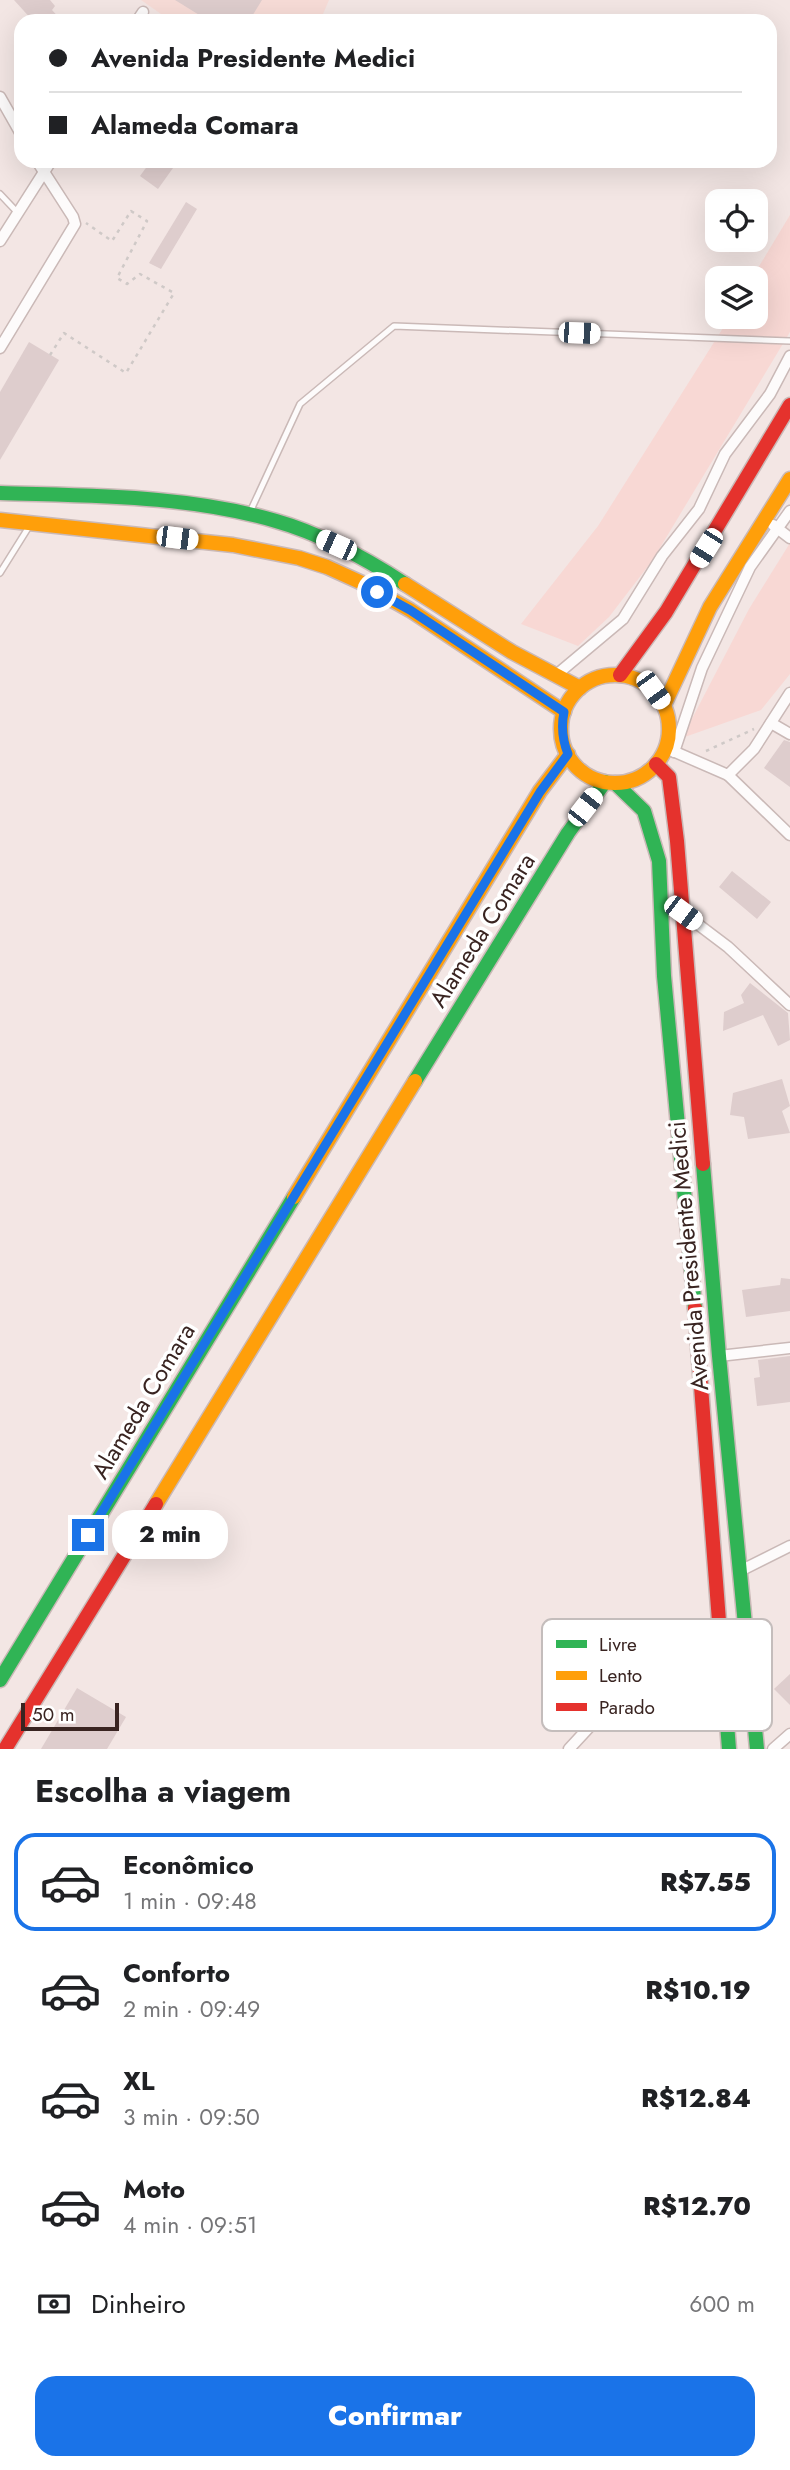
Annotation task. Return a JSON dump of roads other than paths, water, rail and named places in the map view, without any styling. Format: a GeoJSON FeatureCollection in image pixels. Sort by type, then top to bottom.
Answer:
{"type":"FeatureCollection","features":[{"type":"Feature","properties":{"kind":"street"},"geometry":{"type":"LineString","coordinates":[[0,97],[14,122]]}},
{"type":"Feature","properties":{"kind":"street"},"geometry":{"type":"LineString","coordinates":[[0,348],[73,230],[74,217],[41,168]]}},
{"type":"Feature","properties":{"kind":"street"},"geometry":{"type":"LineString","coordinates":[[0,241],[46,168]]}},
{"type":"Feature","properties":{"kind":"street"},"geometry":{"type":"LineString","coordinates":[[555,676],[623,619],[662,556],[699,509],[725,454],[770,394],[790,356]]}},
{"type":"Feature","properties":{"kind":"street"},"geometry":{"type":"LineString","coordinates":[[620,675],[667,612],[790,405]]}},
{"type":"Feature","properties":{"kind":"street"},"geometry":{"type":"LineString","coordinates":[[664,705],[710,607],[790,479]]}},
{"type":"Feature","properties":{"kind":"street"},"geometry":{"type":"LineString","coordinates":[[0,493],[106,496],[249,514],[316,536],[379,566],[447,611],[555,676],[580,688]]}},
{"type":"Feature","properties":{"kind":"street"},"geometry":{"type":"LineString","coordinates":[[670,750],[669,722],[664,705],[653,690],[638,680],[620,675],[599,678],[580,688],[564,712],[561,724],[563,740],[568,754],[584,771],[610,782],[642,776],[656,764],[670,750],[702,668],[750,567],[790,511]]}},
{"type":"Feature","properties":{"kind":"street"},"geometry":{"type":"LineString","coordinates":[[765,519],[790,538]]}},
{"type":"Feature","properties":{"kind":"street"},"geometry":{"type":"LineString","coordinates":[[0,520],[233,545],[271,551],[327,567],[410,610],[564,712]]}},
{"type":"Feature","properties":{"kind":"street"},"geometry":{"type":"LineString","coordinates":[[728,775],[754,749],[790,693]]}},
{"type":"Feature","properties":{"kind":"street"},"geometry":{"type":"LineString","coordinates":[[769,726],[790,734]]}},
{"type":"Feature","properties":{"kind":"street"},"geometry":{"type":"LineString","coordinates":[[670,750],[728,775],[790,835]]}},
{"type":"Feature","properties":{"kind":"street","name":"Alameda Comara"},"geometry":{"type":"LineString","coordinates":[[0,1680],[534,800],[568,754]]}},
{"type":"Feature","properties":{"kind":"street","name":"Avenida Presidente Medici"},"geometry":{"type":"LineString","coordinates":[[656,764],[669,777],[672,794],[719,1356],[745,1619]]}},
{"type":"Feature","properties":{"kind":"street","name":"Alameda Comara"},"geometry":{"type":"LineString","coordinates":[[5,1749],[561,845],[585,807],[610,782]]}},
{"type":"Feature","properties":{"kind":"street","name":"Avenida Presidente Medici"},"geometry":{"type":"LineString","coordinates":[[610,782],[644,811],[659,860],[664,976],[689,1231],[719,1619]]}},
{"type":"Feature","properties":{"kind":"street"},"geometry":{"type":"LineString","coordinates":[[683,913],[728,947],[790,1005]]}},
{"type":"Feature","properties":{"kind":"street"},"geometry":{"type":"LineString","coordinates":[[719,1356],[790,1348]]}},
{"type":"Feature","properties":{"kind":"street"},"geometry":{"type":"LineString","coordinates":[[740,1571],[790,1546]]}},
{"type":"Feature","properties":{"kind":"street"},"geometry":{"type":"LineString","coordinates":[[574,1747],[587,1731]]}},
{"type":"Feature","properties":{"kind":"street","name":"Avenida Presidente Medici"},"geometry":{"type":"LineString","coordinates":[[728,1731],[729,1749]]}},
{"type":"Feature","properties":{"kind":"street","name":"Avenida Presidente Medici"},"geometry":{"type":"LineString","coordinates":[[755,1731],[757,1749]]}},
{"type":"Feature","properties":{"kind":"street"},"geometry":{"type":"LineString","coordinates":[[773,1749],[790,1734]]}},
{"type":"Feature","properties":{"kind":"lane"},"geometry":{"type":"LineString","coordinates":[[0,194],[18,213]]}},
{"type":"Feature","properties":{"kind":"lane"},"geometry":{"type":"LineString","coordinates":[[249,514],[300,404],[394,326],[790,341]]}},
{"type":"Feature","properties":{"kind":"lane"},"geometry":{"type":"LineString","coordinates":[[0,573],[32,523]]}}]}
